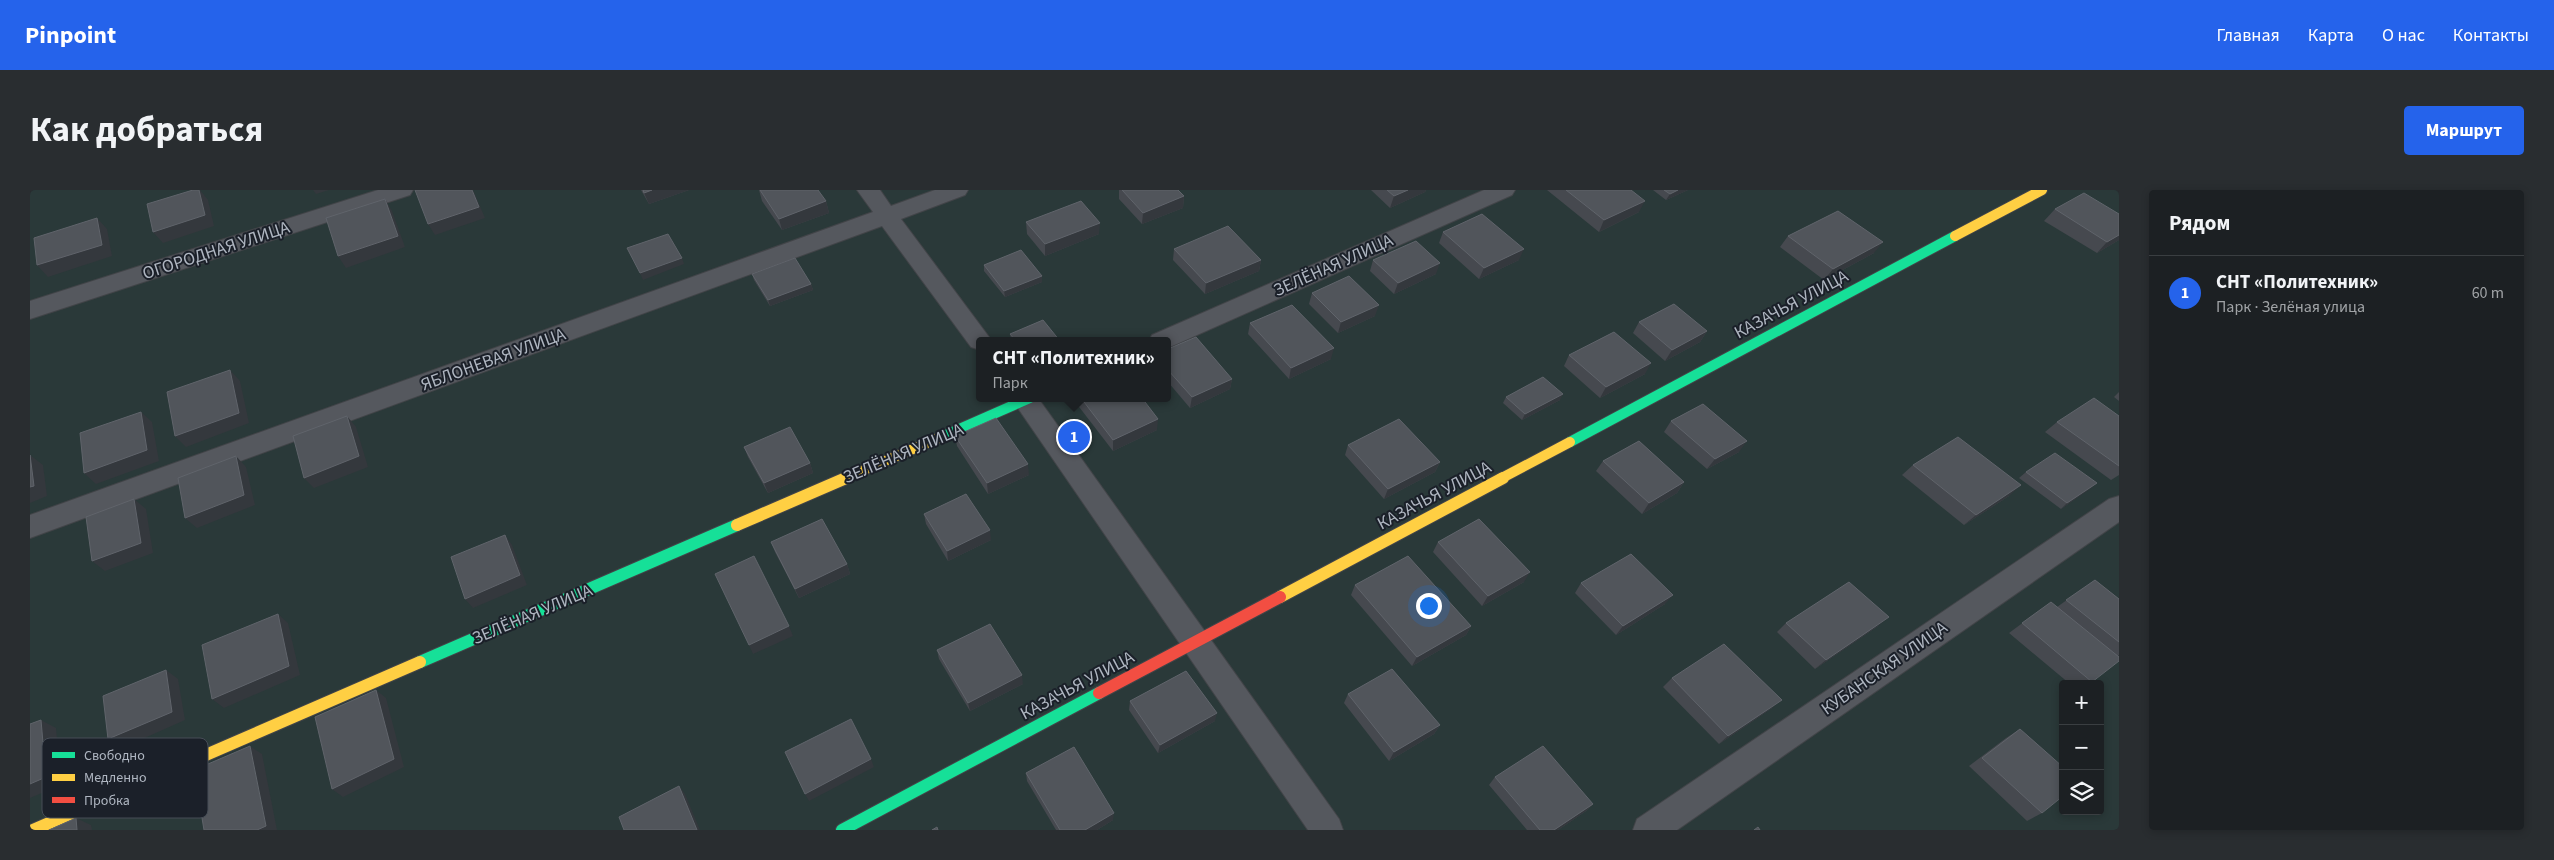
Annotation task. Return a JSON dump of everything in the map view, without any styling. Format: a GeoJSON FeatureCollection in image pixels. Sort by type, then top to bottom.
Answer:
{"type":"FeatureCollection","features":[{"type":"Feature","properties":{"kind":"street","name":"ОГОРОДНАЯ УЛИЦА"},"geometry":{"type":"LineString","coordinates":[[30,310],[402,190]]}},
{"type":"Feature","properties":{"kind":"street"},"geometry":{"type":"LineString","coordinates":[[868,190],[977,337]]}},
{"type":"Feature","properties":{"kind":"street","name":"ЯБЛОНЕВАЯ УЛИЦА"},"geometry":{"type":"LineString","coordinates":[[30,527],[957,190]]}},
{"type":"Feature","properties":{"kind":"street","name":"ЗЕЛЁНАЯ УЛИЦА"},"geometry":{"type":"LineString","coordinates":[[1170,337],[1504,190]]}},
{"type":"Feature","properties":{"kind":"street","name":"КАЗАЧЬЯ УЛИЦА"},"geometry":{"type":"LineString","coordinates":[[842,830],[2042,190]]}},
{"type":"Feature","properties":{"kind":"street","name":"ЗЕЛЁНАЯ УЛИЦА"},"geometry":{"type":"LineString","coordinates":[[208,754],[1019,402]]}},
{"type":"Feature","properties":{"kind":"street"},"geometry":{"type":"LineString","coordinates":[[1028,402],[1327,830]]}},
{"type":"Feature","properties":{"kind":"street","name":"КУБАНСКАЯ УЛИЦА"},"geometry":{"type":"LineString","coordinates":[[1649,830],[2119,507]]}},
{"type":"Feature","properties":{"kind":"street","name":"ЗЕЛЁНАЯ УЛИЦА"},"geometry":{"type":"LineString","coordinates":[[33,830],[61,818]]}},
{"type":"Feature","properties":{"kind":"shaded area"},"geometry":{"type":"Polygon","coordinates":[[[30,190],[2119,190],[2119,830],[30,830],[30,190]]]}},
{"type":"Feature","properties":{"kind":"building"},"geometry":{"type":"Polygon","coordinates":[[[193,190],[199,190],[205,215],[153,232],[147,204],[193,190]]]}},
{"type":"Feature","properties":{"kind":"building"},"geometry":{"type":"Polygon","coordinates":[[[415,190],[472,190],[479,207],[428,224],[415,190]]]}},
{"type":"Feature","properties":{"kind":"building"},"geometry":{"type":"Polygon","coordinates":[[[760,190],[818,190],[826,201],[779,219],[760,190]]]}},
{"type":"Feature","properties":{"kind":"building"},"geometry":{"type":"Polygon","coordinates":[[[1122,190],[1178,190],[1184,196],[1143,213],[1122,190]]]}},
{"type":"Feature","properties":{"kind":"building"},"geometry":{"type":"Polygon","coordinates":[[[1387,190],[1408,190],[1394,196],[1387,190]]]}},
{"type":"Feature","properties":{"kind":"building"},"geometry":{"type":"Polygon","coordinates":[[[1566,190],[1631,190],[1645,201],[1604,220],[1566,190]]]}},
{"type":"Feature","properties":{"kind":"building"},"geometry":{"type":"Polygon","coordinates":[[[1664,190],[1678,190],[1670,194],[1664,190]]]}},
{"type":"Feature","properties":{"kind":"building"},"geometry":{"type":"Polygon","coordinates":[[[2084,193],[2119,214],[2119,235],[2107,242],[2055,209],[2084,193]]]}},
{"type":"Feature","properties":{"kind":"building"},"geometry":{"type":"Polygon","coordinates":[[[385,199],[398,236],[338,256],[326,218],[385,199]]]}},
{"type":"Feature","properties":{"kind":"building"},"geometry":{"type":"Polygon","coordinates":[[[1081,201],[1100,223],[1045,244],[1026,222],[1081,201]]]}},
{"type":"Feature","properties":{"kind":"building"},"geometry":{"type":"Polygon","coordinates":[[[1838,211],[1883,242],[1833,269],[1788,236],[1838,211]]]}},
{"type":"Feature","properties":{"kind":"building"},"geometry":{"type":"Polygon","coordinates":[[[1482,214],[1524,249],[1484,268],[1443,232],[1482,214]]]}},
{"type":"Feature","properties":{"kind":"building"},"geometry":{"type":"Polygon","coordinates":[[[97,218],[102,245],[37,265],[34,238],[97,218]]]}},
{"type":"Feature","properties":{"kind":"building"},"geometry":{"type":"Polygon","coordinates":[[[1228,226],[1261,260],[1206,283],[1174,249],[1228,226]]]}},
{"type":"Feature","properties":{"kind":"building"},"geometry":{"type":"Polygon","coordinates":[[[668,234],[682,258],[640,273],[627,248],[668,234]]]}},
{"type":"Feature","properties":{"kind":"building"},"geometry":{"type":"Polygon","coordinates":[[[1416,241],[1440,263],[1398,283],[1373,260],[1416,241]]]}},
{"type":"Feature","properties":{"kind":"building"},"geometry":{"type":"Polygon","coordinates":[[[1021,250],[1042,276],[1004,291],[984,265],[1021,250]]]}},
{"type":"Feature","properties":{"kind":"building"},"geometry":{"type":"Polygon","coordinates":[[[795,258],[811,284],[768,300],[752,274],[795,258]]]}},
{"type":"Feature","properties":{"kind":"building"},"geometry":{"type":"Polygon","coordinates":[[[1349,276],[1379,305],[1341,322],[1312,293],[1349,276]]]}},
{"type":"Feature","properties":{"kind":"building"},"geometry":{"type":"Polygon","coordinates":[[[1674,304],[1707,331],[1672,350],[1639,322],[1674,304]]]}},
{"type":"Feature","properties":{"kind":"building"},"geometry":{"type":"Polygon","coordinates":[[[1292,305],[1334,348],[1291,368],[1250,323],[1292,305]]]}},
{"type":"Feature","properties":{"kind":"building"},"geometry":{"type":"Polygon","coordinates":[[[1043,320],[1057,337],[1013,337],[1010,334],[1043,320]]]}},
{"type":"Feature","properties":{"kind":"building"},"geometry":{"type":"Polygon","coordinates":[[[1614,332],[1651,363],[1606,387],[1569,355],[1614,332]]]}},
{"type":"Feature","properties":{"kind":"building"},"geometry":{"type":"Polygon","coordinates":[[[1196,337],[1232,379],[1192,397],[1171,373],[1171,348],[1196,337]]]}},
{"type":"Feature","properties":{"kind":"building"},"geometry":{"type":"Polygon","coordinates":[[[230,370],[239,413],[175,436],[167,392],[230,370]]]}},
{"type":"Feature","properties":{"kind":"building"},"geometry":{"type":"Polygon","coordinates":[[[1543,377],[1563,394],[1525,414],[1506,397],[1543,377]]]}},
{"type":"Feature","properties":{"kind":"building"},"geometry":{"type":"Polygon","coordinates":[[[2094,398],[2119,416],[2119,466],[2057,422],[2094,398]]]}},
{"type":"Feature","properties":{"kind":"building"},"geometry":{"type":"Polygon","coordinates":[[[1084,402],[1145,402],[1158,419],[1113,440],[1084,402]]]}},
{"type":"Feature","properties":{"kind":"building"},"geometry":{"type":"Polygon","coordinates":[[[1703,404],[1747,441],[1715,459],[1671,421],[1703,404]]]}},
{"type":"Feature","properties":{"kind":"building"},"geometry":{"type":"Polygon","coordinates":[[[141,412],[147,450],[84,473],[80,433],[141,412]]]}},
{"type":"Feature","properties":{"kind":"building"},"geometry":{"type":"Polygon","coordinates":[[[347,416],[359,456],[304,478],[293,436],[347,416]]]}},
{"type":"Feature","properties":{"kind":"building"},"geometry":{"type":"Polygon","coordinates":[[[996,418],[1028,464],[987,483],[955,436],[996,418]]]}},
{"type":"Feature","properties":{"kind":"building"},"geometry":{"type":"Polygon","coordinates":[[[1399,419],[1440,462],[1388,489],[1348,445],[1399,419]]]}},
{"type":"Feature","properties":{"kind":"building"},"geometry":{"type":"Polygon","coordinates":[[[790,427],[810,463],[764,483],[744,447],[790,427]]]}},
{"type":"Feature","properties":{"kind":"building"},"geometry":{"type":"Polygon","coordinates":[[[1958,437],[2021,485],[1976,515],[1913,465],[1958,437]]]}},
{"type":"Feature","properties":{"kind":"building"},"geometry":{"type":"Polygon","coordinates":[[[1639,441],[1684,482],[1649,503],[1603,461],[1639,441]]]}},
{"type":"Feature","properties":{"kind":"building"},"geometry":{"type":"Polygon","coordinates":[[[2055,453],[2097,483],[2067,503],[2026,472],[2055,453]]]}},
{"type":"Feature","properties":{"kind":"building"},"geometry":{"type":"Polygon","coordinates":[[[30,455],[34,486],[30,487],[30,455]]]}},
{"type":"Feature","properties":{"kind":"building"},"geometry":{"type":"Polygon","coordinates":[[[236,456],[244,495],[185,518],[178,478],[236,456]]]}},
{"type":"Feature","properties":{"kind":"building"},"geometry":{"type":"Polygon","coordinates":[[[966,494],[990,530],[947,551],[924,514],[966,494]]]}},
{"type":"Feature","properties":{"kind":"building"},"geometry":{"type":"Polygon","coordinates":[[[134,499],[141,543],[92,561],[86,517],[134,499]]]}},
{"type":"Feature","properties":{"kind":"building"},"geometry":{"type":"Polygon","coordinates":[[[822,519],[847,564],[795,589],[771,542],[822,519]]]}},
{"type":"Feature","properties":{"kind":"building"},"geometry":{"type":"Polygon","coordinates":[[[1479,519],[1530,572],[1488,596],[1438,542],[1479,519]]]}},
{"type":"Feature","properties":{"kind":"building"},"geometry":{"type":"Polygon","coordinates":[[[505,535],[520,575],[465,599],[451,557],[505,535]]]}},
{"type":"Feature","properties":{"kind":"building"},"geometry":{"type":"Polygon","coordinates":[[[1631,554],[1673,595],[1623,626],[1581,583],[1631,554]]]}},
{"type":"Feature","properties":{"kind":"building"},"geometry":{"type":"Polygon","coordinates":[[[754,556],[789,626],[749,645],[715,574],[754,556]]]}},
{"type":"Feature","properties":{"kind":"building"},"geometry":{"type":"Polygon","coordinates":[[[1408,556],[1471,626],[1417,657],[1355,585],[1408,556]]]}},
{"type":"Feature","properties":{"kind":"building"},"geometry":{"type":"Polygon","coordinates":[[[2095,580],[2119,599],[2119,642],[2066,600],[2095,580]]]}},
{"type":"Feature","properties":{"kind":"building"},"geometry":{"type":"Polygon","coordinates":[[[1849,582],[1889,617],[1826,660],[1786,623],[1849,582]]]}},
{"type":"Feature","properties":{"kind":"building"},"geometry":{"type":"Polygon","coordinates":[[[2051,602],[2119,657],[2119,661],[2095,680],[2090,680],[2022,623],[2051,602]]]}},
{"type":"Feature","properties":{"kind":"building"},"geometry":{"type":"Polygon","coordinates":[[[278,614],[289,666],[212,699],[202,645],[278,614]]]}},
{"type":"Feature","properties":{"kind":"building"},"geometry":{"type":"Polygon","coordinates":[[[990,624],[1022,675],[968,703],[937,650],[990,624]]]}},
{"type":"Feature","properties":{"kind":"building"},"geometry":{"type":"Polygon","coordinates":[[[1724,644],[1782,700],[1728,736],[1672,678],[1724,644]]]}},
{"type":"Feature","properties":{"kind":"building"},"geometry":{"type":"Polygon","coordinates":[[[1392,669],[1440,725],[1394,752],[1348,694],[1392,669]]]}},
{"type":"Feature","properties":{"kind":"building"},"geometry":{"type":"Polygon","coordinates":[[[166,670],[172,712],[108,738],[103,696],[166,670]]]}},
{"type":"Feature","properties":{"kind":"building"},"geometry":{"type":"Polygon","coordinates":[[[1186,671],[1217,713],[1160,745],[1130,701],[1186,671]]]}},
{"type":"Feature","properties":{"kind":"building"},"geometry":{"type":"Polygon","coordinates":[[[376,690],[394,759],[332,789],[315,717],[376,690]]]}},
{"type":"Feature","properties":{"kind":"building"},"geometry":{"type":"Polygon","coordinates":[[[851,719],[871,759],[805,794],[785,752],[851,719]]]}},
{"type":"Feature","properties":{"kind":"building"},"geometry":{"type":"Polygon","coordinates":[[[41,720],[43,738],[42,779],[30,784],[30,724],[41,720]]]}},
{"type":"Feature","properties":{"kind":"building"},"geometry":{"type":"Polygon","coordinates":[[[2020,729],[2059,763],[2059,799],[2042,813],[1982,758],[2020,729]]]}},
{"type":"Feature","properties":{"kind":"building"},"geometry":{"type":"Polygon","coordinates":[[[250,746],[266,826],[257,830],[204,830],[202,818],[208,818],[208,764],[250,746]]]}},
{"type":"Feature","properties":{"kind":"building"},"geometry":{"type":"Polygon","coordinates":[[[1543,746],[1593,804],[1554,830],[1540,830],[1495,777],[1543,746]]]}},
{"type":"Feature","properties":{"kind":"building"},"geometry":{"type":"Polygon","coordinates":[[[1074,747],[1114,813],[1085,830],[1060,830],[1026,773],[1074,747]]]}},
{"type":"Feature","properties":{"kind":"building"},"geometry":{"type":"Polygon","coordinates":[[[679,786],[697,830],[624,830],[619,817],[679,786]]]}},
{"type":"Feature","properties":{"kind":"building"},"geometry":{"type":"Polygon","coordinates":[[[76,818],[77,830],[49,830],[76,818]]]}},
{"type":"Feature","properties":{"kind":"traffic: fast"},"geometry":{"type":"LineString","coordinates":[[1570,442],[1955,236]]}},
{"type":"Feature","properties":{"kind":"traffic: fast"},"geometry":{"type":"LineString","coordinates":[[941,437],[1021,402]]}},
{"type":"Feature","properties":{"kind":"traffic: fast"},"geometry":{"type":"LineString","coordinates":[[420,662],[737,525]]}},
{"type":"Feature","properties":{"kind":"traffic: fast"},"geometry":{"type":"LineString","coordinates":[[842,830],[1099,693]]}},
{"type":"Feature","properties":{"kind":"traffic: slow"},"geometry":{"type":"LineString","coordinates":[[1955,236],[2042,190]]}},
{"type":"Feature","properties":{"kind":"traffic: slow"},"geometry":{"type":"LineString","coordinates":[[737,525],[941,437]]}},
{"type":"Feature","properties":{"kind":"traffic: slow"},"geometry":{"type":"LineString","coordinates":[[1280,597],[1570,442]]}},
{"type":"Feature","properties":{"kind":"traffic: slow"},"geometry":{"type":"LineString","coordinates":[[208,754],[420,662]]}},
{"type":"Feature","properties":{"kind":"traffic: slow"},"geometry":{"type":"LineString","coordinates":[[33,830],[61,818]]}},
{"type":"Feature","properties":{"kind":"traffic: jam"},"geometry":{"type":"LineString","coordinates":[[1099,693],[1280,597]]}},
{"type":"Feature","properties":{"kind":"place","name":"СНТ «Политехник»"},"geometry":{"type":"Point","coordinates":[1074,437]}}]}
